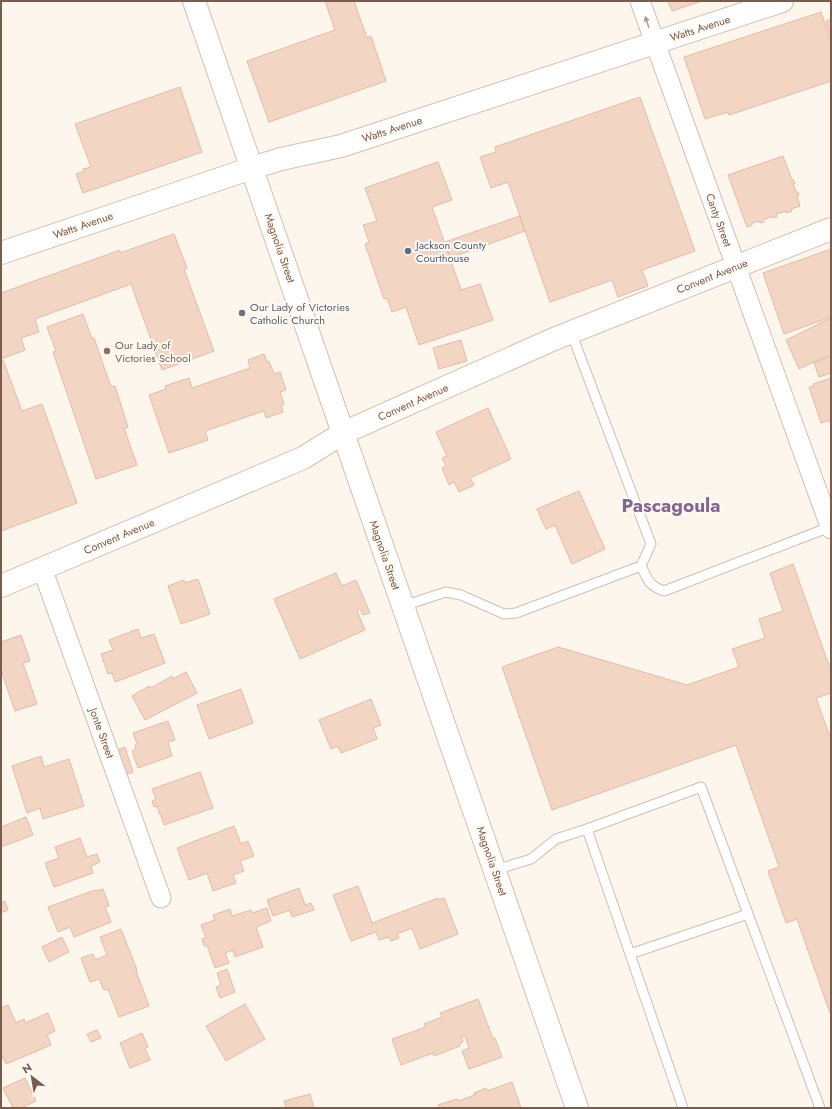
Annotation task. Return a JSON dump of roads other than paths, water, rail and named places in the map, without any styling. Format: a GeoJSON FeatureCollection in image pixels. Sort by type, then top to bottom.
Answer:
{"type":"FeatureCollection","features":[{"type":"Feature","properties":{"kind":"street","name":"Magnolia Street"},"geometry":{"type":"LineString","coordinates":[[194,1],[577,1108]]}},
{"type":"Feature","properties":{"kind":"street","name":"Canty Street"},"geometry":{"type":"LineString","coordinates":[[640,1],[831,528]]}},
{"type":"Feature","properties":{"kind":"street","name":"Watts Avenue"},"geometry":{"type":"LineString","coordinates":[[1,253],[252,168],[281,159],[341,146],[782,1]]}},
{"type":"Feature","properties":{"kind":"street","name":"Convent Avenue"},"geometry":{"type":"LineString","coordinates":[[1,586],[303,458],[343,433],[571,332],[831,229]]}},
{"type":"Feature","properties":{"kind":"street","name":"Jonte Street"},"geometry":{"type":"LineString","coordinates":[[42,568],[161,898]]}},
{"type":"Feature","properties":{"kind":"lane"},"geometry":{"type":"LineString","coordinates":[[571,332],[651,544],[642,566],[648,580],[655,588],[664,591],[831,528]]}},
{"type":"Feature","properties":{"kind":"lane"},"geometry":{"type":"LineString","coordinates":[[403,606],[446,592],[461,595],[504,614],[516,613],[642,566]]}},
{"type":"Feature","properties":{"kind":"lane"},"geometry":{"type":"LineString","coordinates":[[495,870],[531,859],[556,839],[587,829],[701,786],[820,1108]]}},
{"type":"Feature","properties":{"kind":"lane"},"geometry":{"type":"LineString","coordinates":[[587,829],[683,1108]]}},
{"type":"Feature","properties":{"kind":"lane"},"geometry":{"type":"LineString","coordinates":[[630,954],[748,914]]}},
{"type":"Feature","properties":{"kind":"place","name":"Jackson County Courthouse"},"geometry":{"type":"Point","coordinates":[408,251]}},
{"type":"Feature","properties":{"kind":"place","name":"Our Lady of Victories Catholic Church"},"geometry":{"type":"Point","coordinates":[242,313]}},
{"type":"Feature","properties":{"kind":"place","name":"Our Lady of Victories School"},"geometry":{"type":"Point","coordinates":[107,351]}},
{"type":"Feature","properties":{"kind":"district","name":"Pascagoula"},"geometry":{"type":"Point","coordinates":[671,505]}}]}
